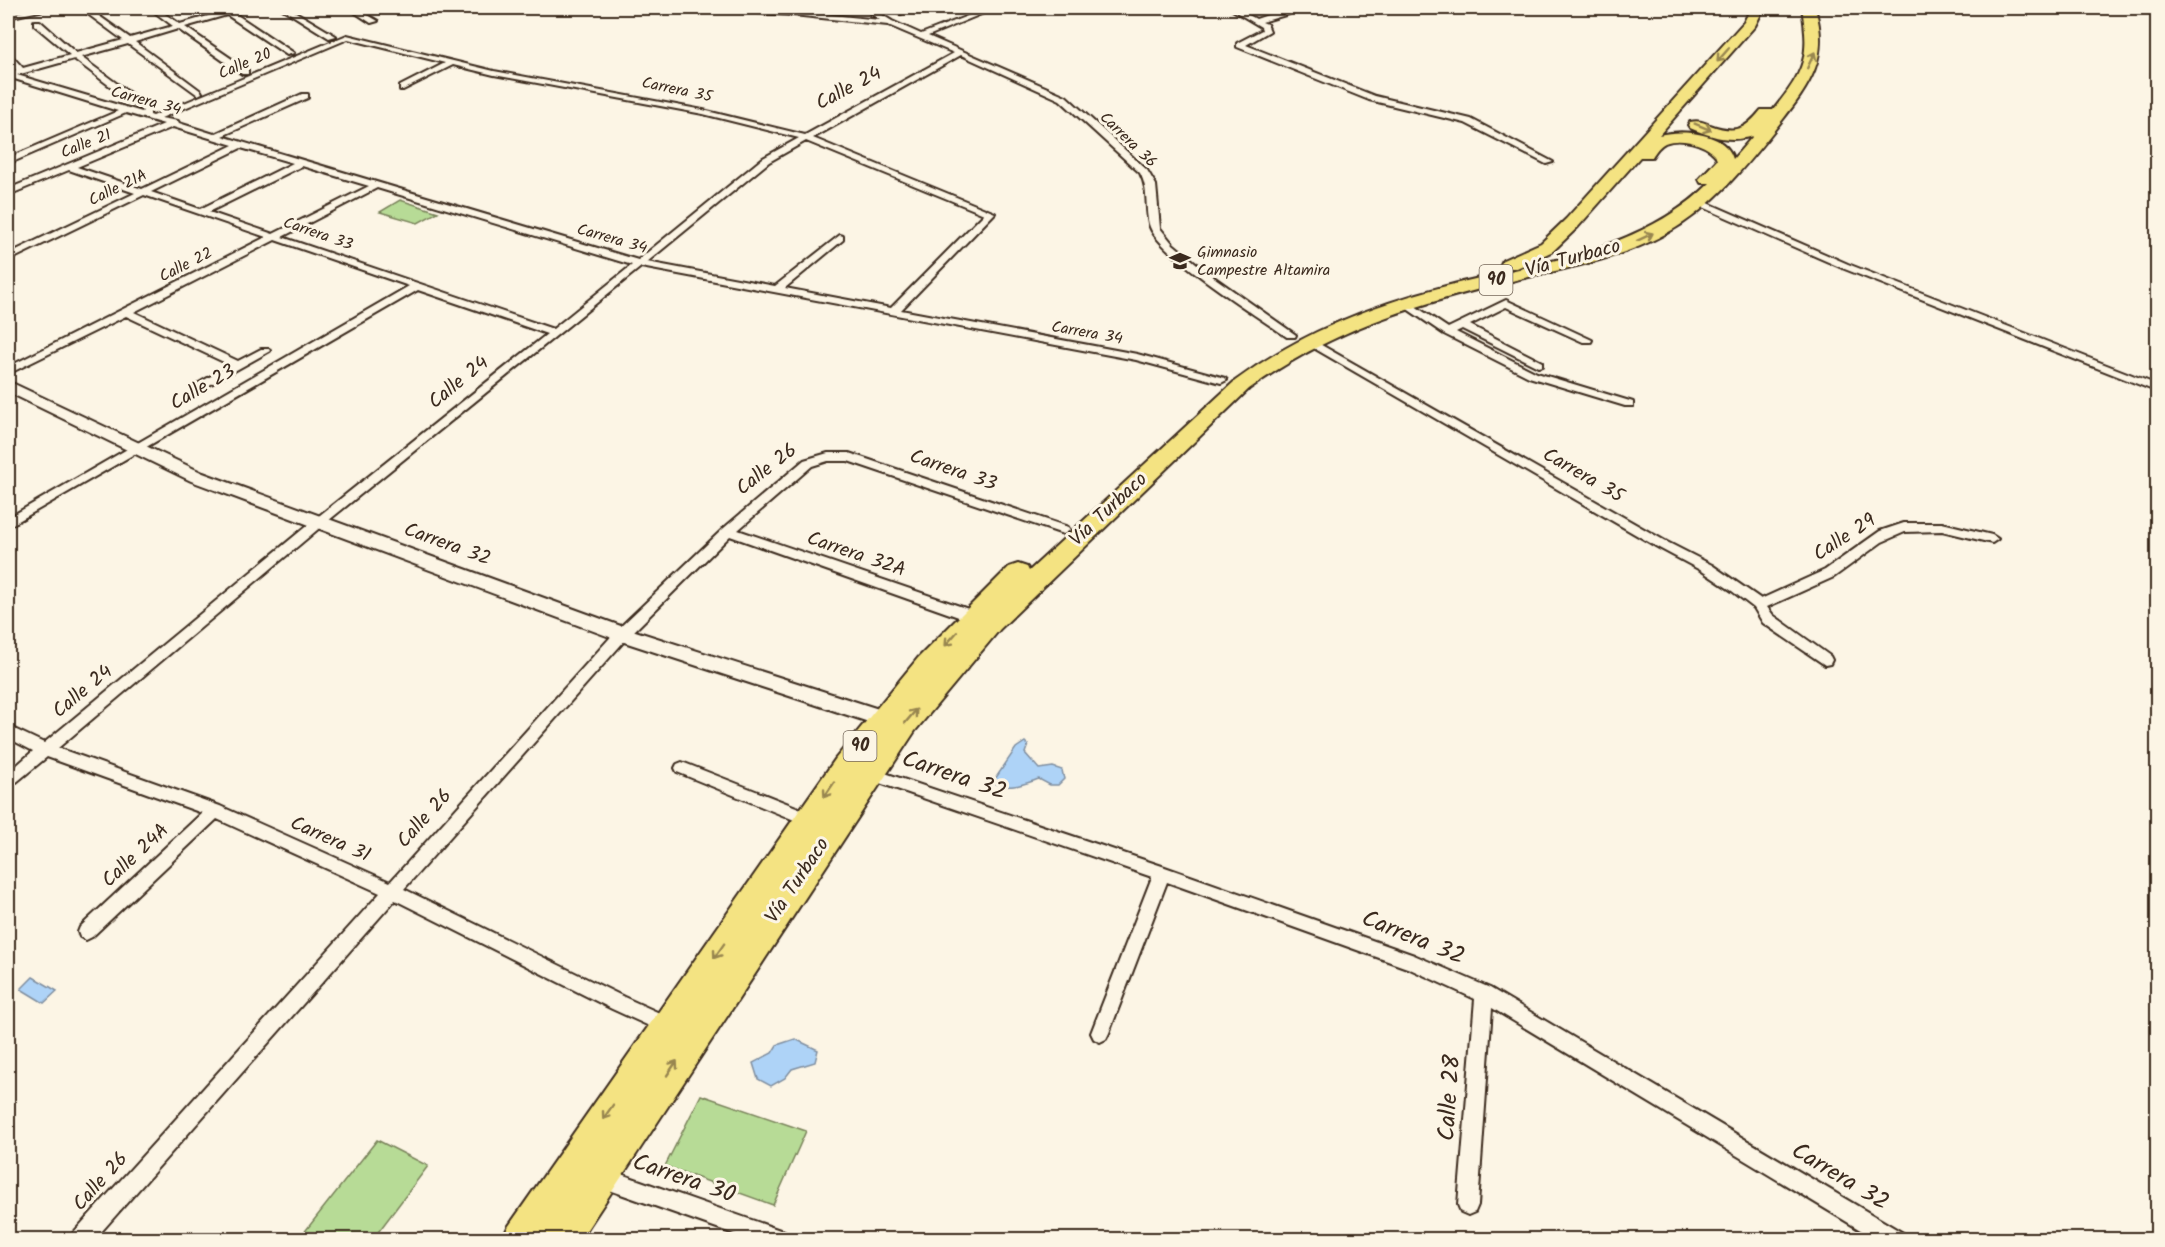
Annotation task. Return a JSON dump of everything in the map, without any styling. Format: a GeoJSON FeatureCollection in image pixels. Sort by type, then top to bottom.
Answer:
{"type":"FeatureCollection","features":[{"type":"Feature","properties":{"kind":"highway","name":"Vía Turbaco"},"geometry":{"type":"LineString","coordinates":[[521,1239],[881,718],[972,616],[1221,380],[1246,360],[1300,338],[1364,305],[1506,266],[1547,247],[1590,205],[1707,73],[1750,23],[1756,8]]}},
{"type":"Feature","properties":{"kind":"highway","name":"Vía Turbaco"},"geometry":{"type":"LineString","coordinates":[[558,1239],[905,723],[991,622],[1242,385],[1300,338],[1405,304],[1630,244],[1682,217],[1729,176],[1797,91],[1816,50],[1814,23],[1808,8]]}},
{"type":"Feature","properties":{"kind":"highway"},"geometry":{"type":"LineString","coordinates":[[1707,73],[1714,79],[1684,114],[1696,125],[1719,132],[1731,134],[1752,130],[1782,95],[1797,91]]}},
{"type":"Feature","properties":{"kind":"highway"},"geometry":{"type":"LineString","coordinates":[[1590,205],[1607,201],[1655,142],[1668,137],[1682,136],[1711,144],[1725,155],[1725,162],[1684,203],[1682,217]]}},
{"type":"Feature","properties":{"kind":"street"},"geometry":{"type":"LineString","coordinates":[[8,16],[39,8],[49,8]]}},
{"type":"Feature","properties":{"kind":"street"},"geometry":{"type":"LineString","coordinates":[[152,8],[245,72]]}},
{"type":"Feature","properties":{"kind":"street"},"geometry":{"type":"LineString","coordinates":[[220,8],[290,53]]}},
{"type":"Feature","properties":{"kind":"street"},"geometry":{"type":"LineString","coordinates":[[8,75],[245,8]]}},
{"type":"Feature","properties":{"kind":"street"},"geometry":{"type":"LineString","coordinates":[[285,8],[332,36]]}},
{"type":"Feature","properties":{"kind":"street"},"geometry":{"type":"LineString","coordinates":[[352,8],[374,21]]}},
{"type":"Feature","properties":{"kind":"street"},"geometry":{"type":"LineString","coordinates":[[700,8],[793,13],[889,23]]}},
{"type":"Feature","properties":{"kind":"street"},"geometry":{"type":"LineString","coordinates":[[867,8],[889,23]]}},
{"type":"Feature","properties":{"kind":"street"},"geometry":{"type":"LineString","coordinates":[[901,12],[913,8]]}},
{"type":"Feature","properties":{"kind":"street"},"geometry":{"type":"LineString","coordinates":[[919,37],[993,8]]}},
{"type":"Feature","properties":{"kind":"street"},"geometry":{"type":"LineString","coordinates":[[1232,8],[1264,26],[1266,31],[1240,45],[1372,98],[1468,121],[1549,162]]}},
{"type":"Feature","properties":{"kind":"street"},"geometry":{"type":"LineString","coordinates":[[1256,21],[1286,12],[1288,8]]}},
{"type":"Feature","properties":{"kind":"street"},"geometry":{"type":"LineString","coordinates":[[88,10],[198,93]]}},
{"type":"Feature","properties":{"kind":"street"},"geometry":{"type":"LineString","coordinates":[[36,23],[75,56],[147,110],[150,117]]}},
{"type":"Feature","properties":{"kind":"street","name":"Carrera 36"},"geometry":{"type":"LineString","coordinates":[[889,23],[1064,98],[1144,172],[1151,184],[1155,228],[1170,246],[1204,274],[1300,338]]}},
{"type":"Feature","properties":{"kind":"street","name":"Carrera 35"},"geometry":{"type":"LineString","coordinates":[[347,37],[494,73],[703,112],[804,137],[990,213],[893,312]]}},
{"type":"Feature","properties":{"kind":"street","name":"Calle 20"},"geometry":{"type":"LineString","coordinates":[[150,117],[347,37]]}},
{"type":"Feature","properties":{"kind":"street","name":"Calle 24"},"geometry":{"type":"LineString","coordinates":[[8,781],[319,522],[766,160],[961,52]]}},
{"type":"Feature","properties":{"kind":"street"},"geometry":{"type":"LineString","coordinates":[[8,57],[22,72]]}},
{"type":"Feature","properties":{"kind":"street"},"geometry":{"type":"LineString","coordinates":[[403,88],[453,62]]}},
{"type":"Feature","properties":{"kind":"street","name":"Carrera 34"},"geometry":{"type":"LineString","coordinates":[[8,75],[123,111],[175,123],[640,264],[1137,357],[1221,380]]}},
{"type":"Feature","properties":{"kind":"street"},"geometry":{"type":"LineString","coordinates":[[216,136],[305,96]]}},
{"type":"Feature","properties":{"kind":"street"},"geometry":{"type":"LineString","coordinates":[[8,161],[123,111]]}},
{"type":"Feature","properties":{"kind":"street","name":"Calle 21"},"geometry":{"type":"LineString","coordinates":[[8,192],[175,123]]}},
{"type":"Feature","properties":{"kind":"street","name":"Calle 21A"},"geometry":{"type":"LineString","coordinates":[[8,258],[242,144]]}},
{"type":"Feature","properties":{"kind":"street"},"geometry":{"type":"LineString","coordinates":[[201,212],[302,162]]}},
{"type":"Feature","properties":{"kind":"street","name":"Carrera 33"},"geometry":{"type":"LineString","coordinates":[[69,167],[555,333]]}},
{"type":"Feature","properties":{"kind":"street","name":"Calle 22"},"geometry":{"type":"LineString","coordinates":[[8,371],[377,184]]}},
{"type":"Feature","properties":{"kind":"street"},"geometry":{"type":"LineString","coordinates":[[1699,202],[1856,270],[2157,389]]}},
{"type":"Feature","properties":{"kind":"street"},"geometry":{"type":"LineString","coordinates":[[776,290],[840,238]]}},
{"type":"Feature","properties":{"kind":"street","name":"Calle 23"},"geometry":{"type":"LineString","coordinates":[[8,523],[417,286]]}},
{"type":"Feature","properties":{"kind":"street"},"geometry":{"type":"LineString","coordinates":[[1448,332],[1506,303],[1587,340]]}},
{"type":"Feature","properties":{"kind":"street"},"geometry":{"type":"LineString","coordinates":[[1405,304],[1448,332],[1533,375],[1629,404]]}},
{"type":"Feature","properties":{"kind":"street"},"geometry":{"type":"LineString","coordinates":[[126,312],[238,365]]}},
{"type":"Feature","properties":{"kind":"street"},"geometry":{"type":"LineString","coordinates":[[1462,325],[1538,364]]}},
{"type":"Feature","properties":{"kind":"street","name":"Carrera 35"},"geometry":{"type":"LineString","coordinates":[[1300,338],[1707,568],[1759,605],[1768,619],[1825,660]]}},
{"type":"Feature","properties":{"kind":"street"},"geometry":{"type":"LineString","coordinates":[[200,386],[265,351]]}},
{"type":"Feature","properties":{"kind":"street","name":"Carrera 32"},"geometry":{"type":"LineString","coordinates":[[8,386],[197,477],[622,634],[881,718]]}},
{"type":"Feature","properties":{"kind":"street","name":"Carrera 33"},"geometry":{"type":"LineString","coordinates":[[828,457],[849,457],[1064,530]]}},
{"type":"Feature","properties":{"kind":"street","name":"Calle 26"},"geometry":{"type":"LineString","coordinates":[[80,1239],[622,634],[728,531],[808,463],[828,457]]}},
{"type":"Feature","properties":{"kind":"street","name":"Calle 29"},"geometry":{"type":"LineString","coordinates":[[1759,605],[1787,595],[1840,567],[1891,531],[1910,526],[1943,527],[1992,539]]}},
{"type":"Feature","properties":{"kind":"street","name":"Carrera 32A"},"geometry":{"type":"LineString","coordinates":[[728,531],[972,616]]}},
{"type":"Feature","properties":{"kind":"street","name":"Carrera 31"},"geometry":{"type":"LineString","coordinates":[[8,732],[45,750],[215,811],[391,890],[618,1003],[693,1036]]}},
{"type":"Feature","properties":{"kind":"street"},"geometry":{"type":"LineString","coordinates":[[682,768],[810,819]]}},
{"type":"Feature","properties":{"kind":"street","name":"Carrera 32"},"geometry":{"type":"LineString","coordinates":[[870,774],[1162,873],[1414,963],[1484,994],[1867,1231],[1896,1239]]}},
{"type":"Feature","properties":{"kind":"street","name":"Calle 24A"},"geometry":{"type":"LineString","coordinates":[[86,932],[215,811]]}},
{"type":"Feature","properties":{"kind":"street"},"geometry":{"type":"LineString","coordinates":[[1100,1033],[1162,873]]}},
{"type":"Feature","properties":{"kind":"street","name":"Calle 28"},"geometry":{"type":"LineString","coordinates":[[1468,1205],[1484,994]]}},
{"type":"Feature","properties":{"kind":"street","name":"Carrera 30"},"geometry":{"type":"LineString","coordinates":[[570,1166],[780,1239]]}},
{"type":"Feature","properties":{"kind":"green space"},"geometry":{"type":"Polygon","coordinates":[[[400,200],[438,212],[418,223],[380,212],[400,200]]]}},
{"type":"Feature","properties":{"kind":"green space"},"geometry":{"type":"Polygon","coordinates":[[[701,1095],[806,1131],[773,1205],[665,1166],[701,1095]]]}},
{"type":"Feature","properties":{"kind":"green space"},"geometry":{"type":"Polygon","coordinates":[[[377,1140],[428,1166],[373,1239],[299,1239],[377,1140]]]}},
{"type":"Feature","properties":{"kind":"water"},"geometry":{"type":"Polygon","coordinates":[[[1025,742],[1028,745],[1025,753],[1039,769],[1053,767],[1062,770],[1064,779],[1058,785],[1050,785],[1039,779],[1022,785],[1010,786],[993,782],[1016,748],[1025,742]]]}},
{"type":"Feature","properties":{"kind":"water"},"geometry":{"type":"Polygon","coordinates":[[[33,977],[57,991],[44,1003],[21,989],[33,977]]]}},
{"type":"Feature","properties":{"kind":"water"},"geometry":{"type":"Polygon","coordinates":[[[795,1039],[818,1050],[815,1062],[792,1069],[785,1078],[771,1086],[758,1079],[753,1063],[772,1053],[777,1045],[795,1039]]]}},
{"type":"Feature","properties":{"kind":"place","name":"Gimnasio Campestre Altamira"},"geometry":{"type":"Point","coordinates":[1180,261]}}]}
